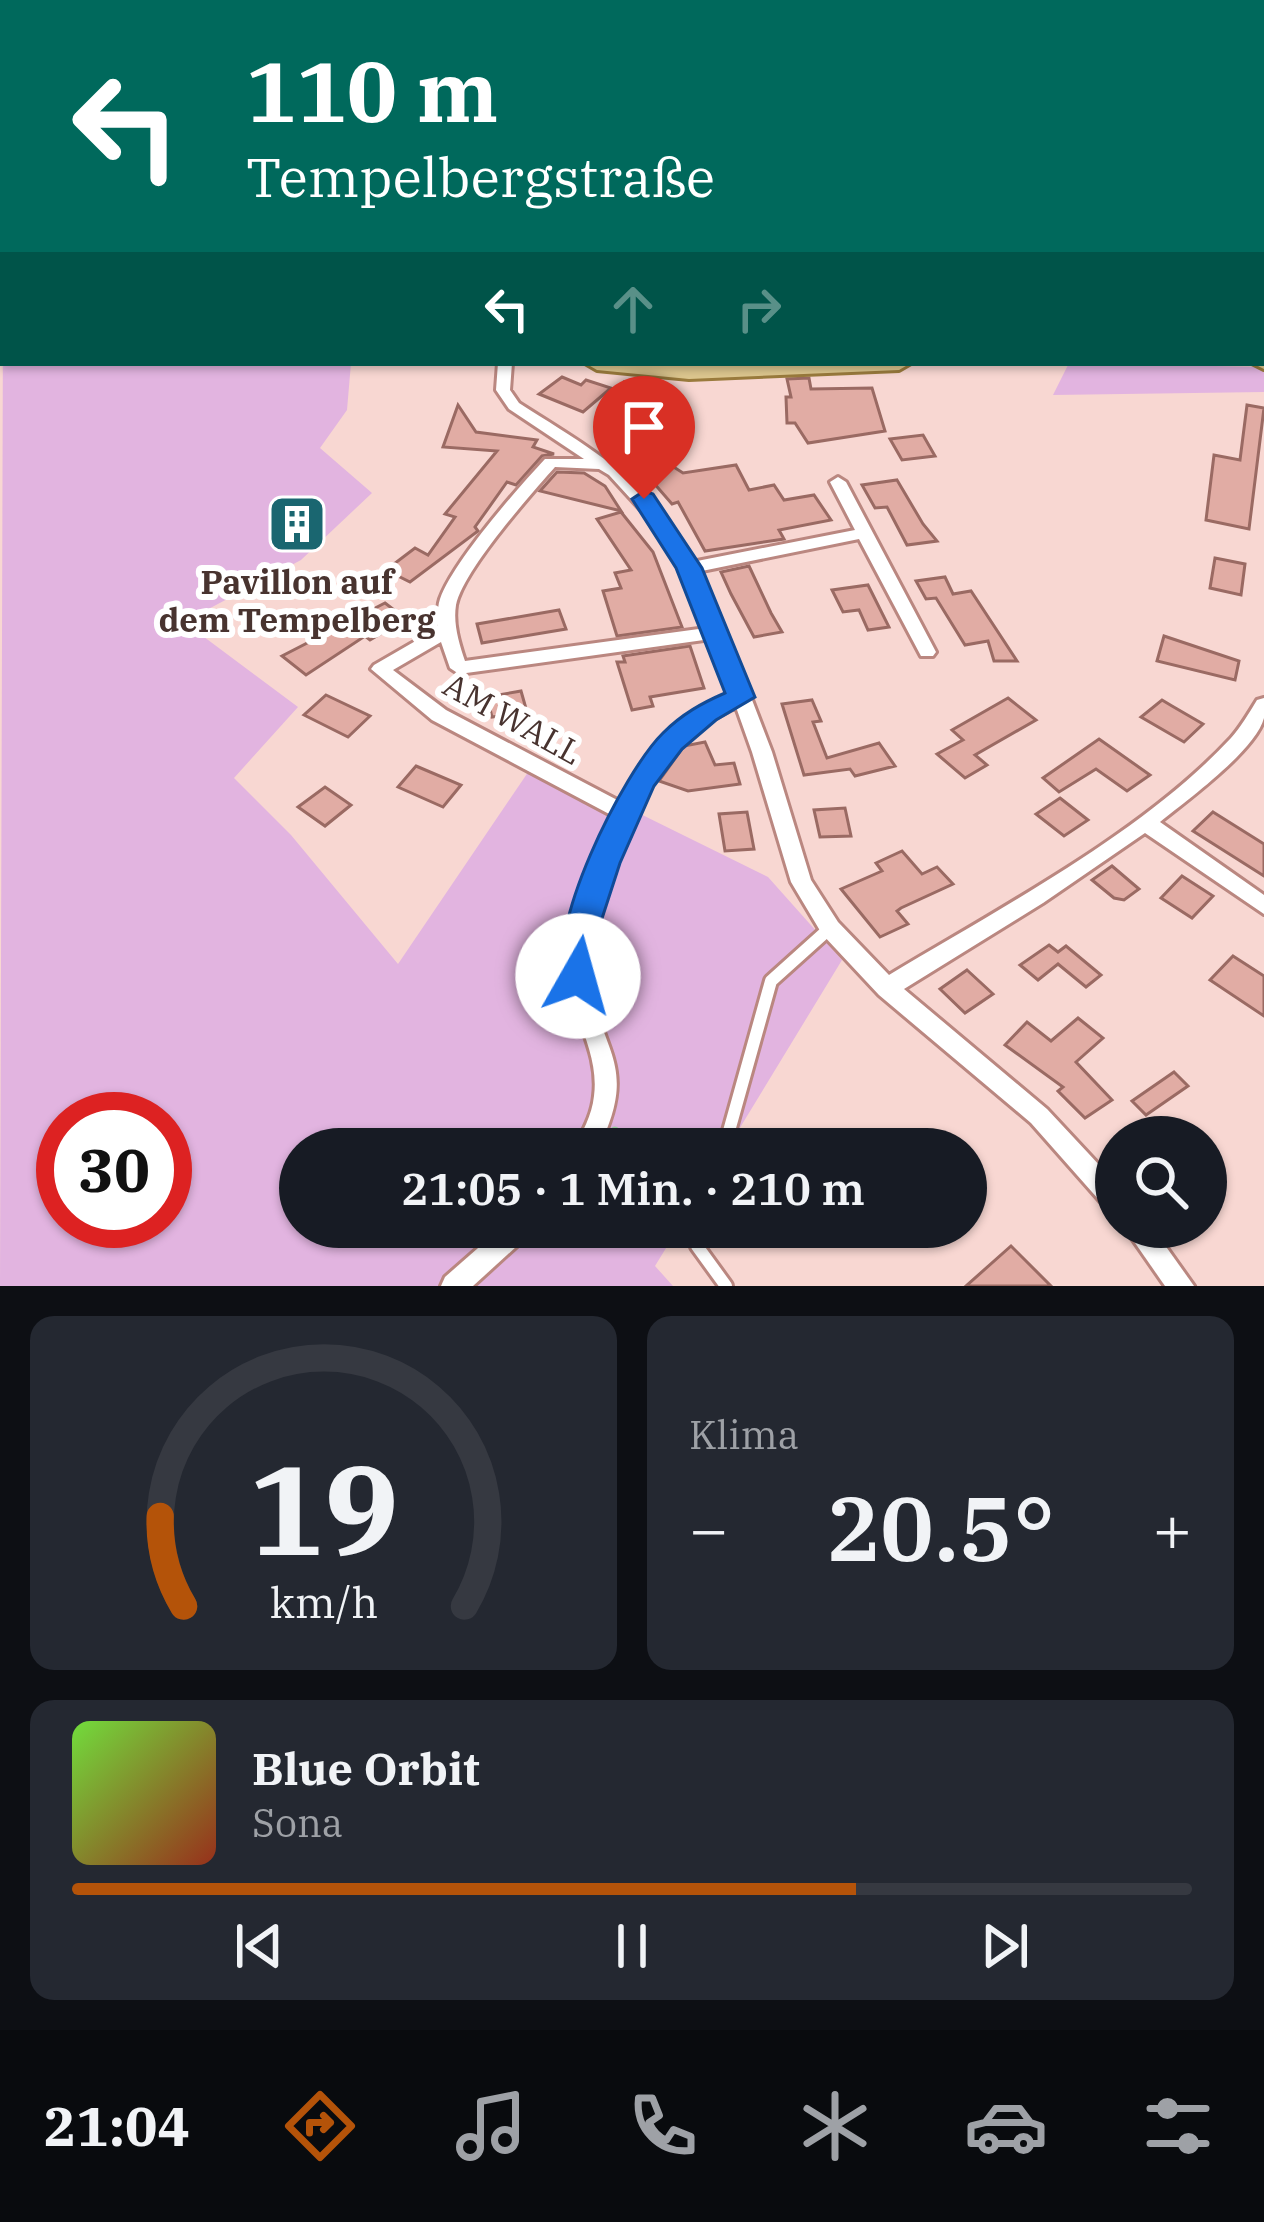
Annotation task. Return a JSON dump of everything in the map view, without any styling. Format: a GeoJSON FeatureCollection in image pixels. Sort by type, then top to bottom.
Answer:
{"type":"FeatureCollection","features":[{"type":"Feature","properties":{"kind":"main road"},"geometry":{"type":"LineString","coordinates":[[628,366],[689,372],[829,366]]}},
{"type":"Feature","properties":{"kind":"street"},"geometry":{"type":"LineString","coordinates":[[505,366],[503,390],[514,406],[604,464],[644,499],[689,568],[741,697],[801,882],[830,928],[887,988],[1039,1116],[1095,1178]]}},
{"type":"Feature","properties":{"kind":"street","name":"AM WALL"},"geometry":{"type":"LineString","coordinates":[[604,464],[557,460],[547,465],[450,596],[446,631],[459,668],[716,632]]}},
{"type":"Feature","properties":{"kind":"street"},"geometry":{"type":"LineString","coordinates":[[838,482],[927,652]]}},
{"type":"Feature","properties":{"kind":"street"},"geometry":{"type":"LineString","coordinates":[[689,568],[862,533]]}},
{"type":"Feature","properties":{"kind":"street","name":"AM WALL"},"geometry":{"type":"LineString","coordinates":[[446,631],[380,669],[439,715],[627,814]]}},
{"type":"Feature","properties":{"kind":"street"},"geometry":{"type":"LineString","coordinates":[[593,1128],[605,1091],[607,1055],[578,976],[577,943],[641,782],[671,742],[706,713],[741,697]]}},
{"type":"Feature","properties":{"kind":"street"},"geometry":{"type":"LineString","coordinates":[[887,988],[1145,822],[1236,748],[1264,705]]}},
{"type":"Feature","properties":{"kind":"street"},"geometry":{"type":"LineString","coordinates":[[1145,822],[1264,906]]}},
{"type":"Feature","properties":{"kind":"street"},"geometry":{"type":"LineString","coordinates":[[454,1286],[497,1248]]}},
{"type":"Feature","properties":{"kind":"street"},"geometry":{"type":"LineString","coordinates":[[1152,1248],[1180,1286]]}},
{"type":"Feature","properties":{"kind":"lane"},"geometry":{"type":"LineString","coordinates":[[730,1128],[771,981],[830,928]]}},
{"type":"Feature","properties":{"kind":"lane"},"geometry":{"type":"LineString","coordinates":[[698,1248],[726,1286]]}},
{"type":"Feature","properties":{"kind":"shaded area"},"geometry":{"type":"Polygon","coordinates":[[[3,366],[351,366],[347,410],[320,448],[372,493],[301,560],[184,622],[298,707],[234,778],[291,835],[398,964],[535,762],[768,877],[842,960],[740,1128],[279,1128],[279,1248],[666,1248],[655,1266],[673,1286],[0,1286],[3,366]]]}},
{"type":"Feature","properties":{"kind":"shaded area"},"geometry":{"type":"Polygon","coordinates":[[[1068,366],[1264,367],[1264,392],[1053,395],[1068,366]]]}},
{"type":"Feature","properties":{"kind":"building"},"geometry":{"type":"Polygon","coordinates":[[[562,377],[581,385],[586,380],[611,388],[583,412],[539,394],[562,377]]]}},
{"type":"Feature","properties":{"kind":"building"},"geometry":{"type":"Polygon","coordinates":[[[809,378],[811,389],[872,388],[885,431],[808,443],[795,423],[787,423],[786,397],[791,397],[787,379],[809,378]]]}},
{"type":"Feature","properties":{"kind":"building"},"geometry":{"type":"Polygon","coordinates":[[[624,382],[644,385],[640,396],[680,401],[673,419],[662,418],[658,429],[621,424],[630,406],[615,403],[624,382]]]}},
{"type":"Feature","properties":{"kind":"building"},"geometry":{"type":"Polygon","coordinates":[[[458,405],[476,432],[537,440],[533,447],[554,454],[542,456],[516,485],[507,482],[475,527],[478,531],[410,582],[386,570],[415,548],[428,555],[455,517],[445,514],[497,451],[443,447],[458,405]]]}},
{"type":"Feature","properties":{"kind":"building"},"geometry":{"type":"Polygon","coordinates":[[[1247,405],[1264,408],[1249,529],[1206,520],[1214,455],[1240,460],[1247,405]]]}},
{"type":"Feature","properties":{"kind":"building"},"geometry":{"type":"Polygon","coordinates":[[[923,435],[935,456],[902,460],[890,439],[923,435]]]}},
{"type":"Feature","properties":{"kind":"building"},"geometry":{"type":"Polygon","coordinates":[[[669,464],[683,473],[736,465],[749,490],[774,485],[784,500],[814,495],[831,520],[779,530],[784,539],[705,551],[678,502],[672,504],[646,474],[669,464]]]}},
{"type":"Feature","properties":{"kind":"building"},"geometry":{"type":"Polygon","coordinates":[[[557,472],[584,473],[605,486],[621,511],[540,491],[557,472]]]}},
{"type":"Feature","properties":{"kind":"building"},"geometry":{"type":"Polygon","coordinates":[[[897,480],[937,541],[907,545],[887,507],[875,508],[862,485],[897,480]]]}},
{"type":"Feature","properties":{"kind":"building","name":"Pavillon auf dem Tempelberg"},"geometry":{"type":"Polygon","coordinates":[[[295,507],[317,510],[323,521],[300,537],[275,532],[276,516],[295,507]]]}},
{"type":"Feature","properties":{"kind":"building"},"geometry":{"type":"Polygon","coordinates":[[[621,512],[653,552],[682,627],[617,636],[603,591],[621,588],[615,573],[631,570],[597,519],[621,512]]]}},
{"type":"Feature","properties":{"kind":"building"},"geometry":{"type":"Polygon","coordinates":[[[1215,558],[1245,564],[1241,595],[1210,588],[1215,558]]]}},
{"type":"Feature","properties":{"kind":"building"},"geometry":{"type":"Polygon","coordinates":[[[749,566],[782,632],[754,637],[721,572],[749,566]]]}},
{"type":"Feature","properties":{"kind":"building"},"geometry":{"type":"Polygon","coordinates":[[[945,577],[953,594],[971,591],[1017,661],[994,661],[988,641],[965,645],[936,598],[926,599],[916,581],[945,577]]]}},
{"type":"Feature","properties":{"kind":"building"},"geometry":{"type":"Polygon","coordinates":[[[868,585],[889,627],[868,630],[859,610],[843,612],[832,590],[868,585]]]}},
{"type":"Feature","properties":{"kind":"building"},"geometry":{"type":"Polygon","coordinates":[[[385,603],[406,619],[370,640],[365,636],[306,675],[282,656],[385,603]]]}},
{"type":"Feature","properties":{"kind":"building"},"geometry":{"type":"Polygon","coordinates":[[[559,610],[566,629],[482,643],[477,624],[559,610]]]}},
{"type":"Feature","properties":{"kind":"building"},"geometry":{"type":"Polygon","coordinates":[[[1164,636],[1239,661],[1235,680],[1157,661],[1164,636]]]}},
{"type":"Feature","properties":{"kind":"building"},"geometry":{"type":"Polygon","coordinates":[[[690,646],[704,688],[650,697],[653,706],[632,710],[617,662],[625,662],[623,656],[690,646]]]}},
{"type":"Feature","properties":{"kind":"building"},"geometry":{"type":"Polygon","coordinates":[[[521,691],[527,712],[492,717],[487,697],[521,691]]]}},
{"type":"Feature","properties":{"kind":"building"},"geometry":{"type":"Polygon","coordinates":[[[326,695],[370,716],[348,737],[304,715],[326,695]]]}},
{"type":"Feature","properties":{"kind":"building"},"geometry":{"type":"Polygon","coordinates":[[[1008,698],[1036,720],[975,755],[987,765],[965,778],[937,754],[963,740],[952,730],[1008,698]]]}},
{"type":"Feature","properties":{"kind":"building"},"geometry":{"type":"Polygon","coordinates":[[[812,700],[821,721],[813,722],[827,758],[879,743],[895,766],[855,776],[850,769],[804,775],[782,704],[812,700]]]}},
{"type":"Feature","properties":{"kind":"building"},"geometry":{"type":"Polygon","coordinates":[[[1162,700],[1203,724],[1184,742],[1141,717],[1162,700]]]}},
{"type":"Feature","properties":{"kind":"building"},"geometry":{"type":"Polygon","coordinates":[[[1099,739],[1150,775],[1127,791],[1096,769],[1059,792],[1043,778],[1099,739]]]}},
{"type":"Feature","properties":{"kind":"building"},"geometry":{"type":"Polygon","coordinates":[[[705,742],[715,765],[734,763],[740,784],[688,791],[659,781],[684,746],[705,742]]]}},
{"type":"Feature","properties":{"kind":"building"},"geometry":{"type":"Polygon","coordinates":[[[416,766],[461,785],[443,807],[398,787],[416,766]]]}},
{"type":"Feature","properties":{"kind":"building"},"geometry":{"type":"Polygon","coordinates":[[[325,787],[351,805],[325,826],[298,807],[325,787]]]}},
{"type":"Feature","properties":{"kind":"building"},"geometry":{"type":"Polygon","coordinates":[[[1060,798],[1088,820],[1064,836],[1036,814],[1060,798]]]}},
{"type":"Feature","properties":{"kind":"building"},"geometry":{"type":"Polygon","coordinates":[[[845,808],[851,836],[820,837],[814,810],[845,808]]]}},
{"type":"Feature","properties":{"kind":"building"},"geometry":{"type":"Polygon","coordinates":[[[747,812],[754,849],[725,851],[719,814],[747,812]]]}},
{"type":"Feature","properties":{"kind":"building"},"geometry":{"type":"Polygon","coordinates":[[[1213,812],[1264,844],[1264,876],[1193,831],[1213,812]]]}},
{"type":"Feature","properties":{"kind":"building"},"geometry":{"type":"Polygon","coordinates":[[[902,851],[922,874],[937,867],[953,884],[901,908],[897,911],[908,924],[880,937],[841,889],[882,871],[876,863],[902,851]]]}},
{"type":"Feature","properties":{"kind":"building"},"geometry":{"type":"Polygon","coordinates":[[[1112,866],[1139,889],[1124,900],[1114,898],[1092,880],[1112,866]]]}},
{"type":"Feature","properties":{"kind":"building"},"geometry":{"type":"Polygon","coordinates":[[[1182,876],[1213,896],[1192,918],[1161,898],[1182,876]]]}},
{"type":"Feature","properties":{"kind":"building"},"geometry":{"type":"Polygon","coordinates":[[[1049,945],[1058,952],[1066,946],[1101,975],[1086,987],[1058,964],[1038,980],[1020,965],[1049,945]]]}},
{"type":"Feature","properties":{"kind":"building"},"geometry":{"type":"Polygon","coordinates":[[[1233,956],[1264,976],[1264,1016],[1210,980],[1233,956]]]}},
{"type":"Feature","properties":{"kind":"building"},"geometry":{"type":"Polygon","coordinates":[[[967,970],[993,994],[965,1013],[940,989],[967,970]]]}},
{"type":"Feature","properties":{"kind":"building"},"geometry":{"type":"Polygon","coordinates":[[[1078,1018],[1103,1038],[1076,1062],[1112,1100],[1085,1118],[1058,1091],[1063,1087],[1005,1045],[1027,1022],[1051,1041],[1078,1018]]]}},
{"type":"Feature","properties":{"kind":"building"},"geometry":{"type":"Polygon","coordinates":[[[1174,1072],[1188,1086],[1146,1115],[1132,1101],[1174,1072]]]}},
{"type":"Feature","properties":{"kind":"building"},"geometry":{"type":"Polygon","coordinates":[[[1011,1246],[1051,1286],[966,1286],[1011,1246]]]}},
{"type":"Feature","properties":{"kind":"place","name":"Pavillon auf dem Tempelberg"},"geometry":{"type":"Point","coordinates":[297,524]}},
{"type":"Feature","properties":{"kind":"route"},"geometry":{"type":"LineString","coordinates":[[578,976],[577,943],[604,863],[641,782],[671,742],[706,713],[741,697],[689,568],[644,499]]}}]}
